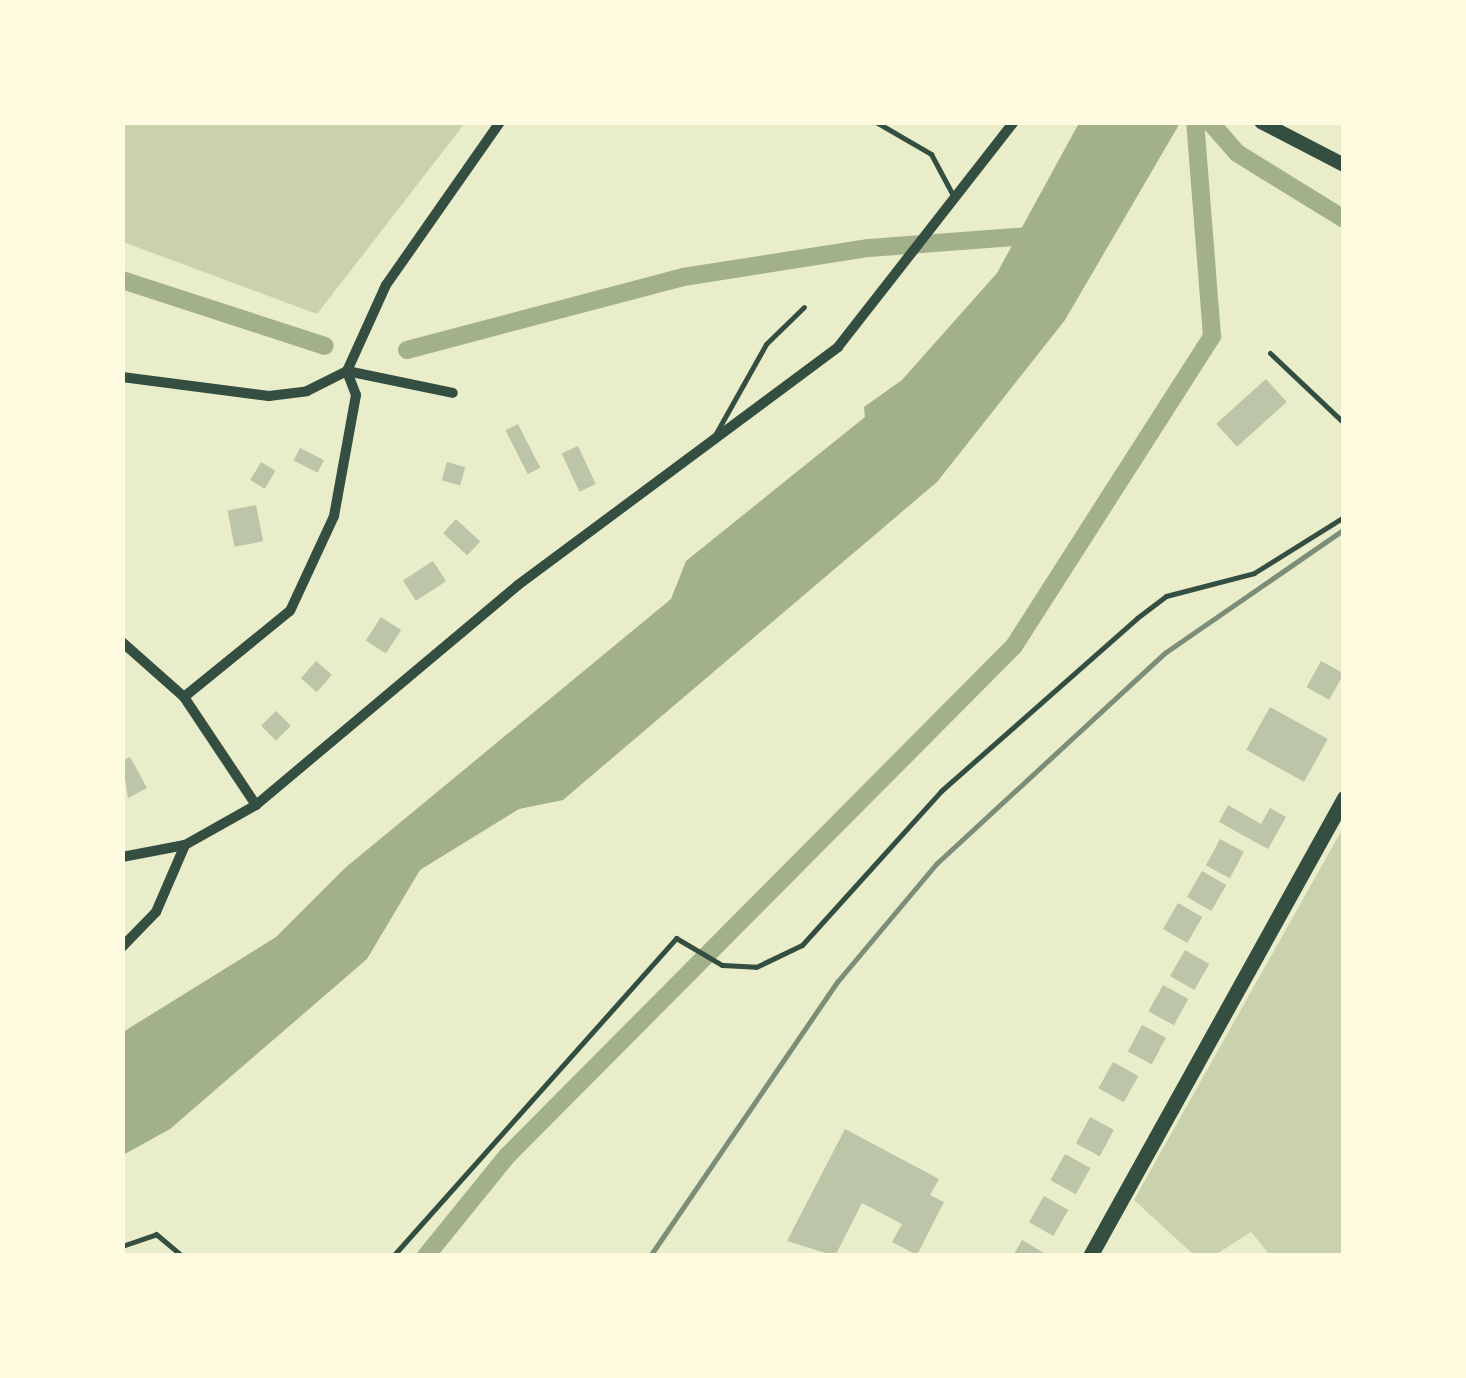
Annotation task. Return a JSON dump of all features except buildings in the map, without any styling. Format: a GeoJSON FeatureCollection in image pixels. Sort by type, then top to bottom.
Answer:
{"type":"FeatureCollection","features":[{"type":"Feature","properties":{"kind":"main road"},"geometry":{"type":"LineString","coordinates":[[1261,122],[1344,165]]}},
{"type":"Feature","properties":{"kind":"main road"},"geometry":{"type":"LineString","coordinates":[[1090,1256],[1344,798]]}},
{"type":"Feature","properties":{"kind":"street"},"geometry":{"type":"LineString","coordinates":[[122,377],[269,396],[307,392],[346,371],[386,286],[500,122]]}},
{"type":"Feature","properties":{"kind":"street"},"geometry":{"type":"LineString","coordinates":[[122,857],[184,844],[256,804],[518,585],[838,348],[957,203],[1014,122]]}},
{"type":"Feature","properties":{"kind":"street"},"geometry":{"type":"LineString","coordinates":[[346,371],[453,393]]}},
{"type":"Feature","properties":{"kind":"street"},"geometry":{"type":"LineString","coordinates":[[184,697],[290,611],[307,580],[334,516],[350,438],[356,395],[346,371]]}},
{"type":"Feature","properties":{"kind":"street"},"geometry":{"type":"LineString","coordinates":[[122,642],[184,697],[256,804]]}},
{"type":"Feature","properties":{"kind":"street"},"geometry":{"type":"LineString","coordinates":[[122,947],[156,912],[184,844]]}},
{"type":"Feature","properties":{"kind":"lane"},"geometry":{"type":"LineString","coordinates":[[876,122],[931,154],[957,203]]}},
{"type":"Feature","properties":{"kind":"lane"},"geometry":{"type":"LineString","coordinates":[[709,445],[766,344],[804,307]]}},
{"type":"Feature","properties":{"kind":"lane"},"geometry":{"type":"LineString","coordinates":[[1270,353],[1344,423]]}},
{"type":"Feature","properties":{"kind":"lane"},"geometry":{"type":"LineString","coordinates":[[393,1256],[676,938],[722,965],[756,967],[802,946],[941,791],[1166,596],[1254,572],[1344,517]]}},
{"type":"Feature","properties":{"kind":"lane"},"geometry":{"type":"LineString","coordinates":[[122,1246],[156,1234],[182,1256]]}},
{"type":"Feature","properties":{"kind":"shaded area"},"geometry":{"type":"Polygon","coordinates":[[[122,123],[465,123],[317,314],[123,242],[122,123]]]}},
{"type":"Feature","properties":{"kind":"shaded area"},"geometry":{"type":"Polygon","coordinates":[[[1079,123],[1180,123],[1065,320],[937,482],[563,800],[519,809],[420,870],[367,959],[170,1129],[123,1155],[123,1032],[276,937],[345,868],[671,599],[686,561],[865,417],[864,407],[902,380],[997,273],[1079,123]]]}},
{"type":"Feature","properties":{"kind":"shaded area"},"geometry":{"type":"Polygon","coordinates":[[[1343,828],[1343,1255],[1270,1255],[1251,1232],[1215,1255],[1194,1255],[1134,1200],[1343,828]]]}},
{"type":"Feature","properties":{"kind":"waterway"},"geometry":{"type":"LineString","coordinates":[[426,1256],[507,1156],[1014,646],[1212,336],[1195,122]]}},
{"type":"Feature","properties":{"kind":"waterway"},"geometry":{"type":"LineString","coordinates":[[1210,122],[1237,153],[1344,219]]}},
{"type":"Feature","properties":{"kind":"waterway"},"geometry":{"type":"LineString","coordinates":[[407,350],[683,277],[869,248],[1041,235]]}},
{"type":"Feature","properties":{"kind":"waterway"},"geometry":{"type":"LineString","coordinates":[[122,280],[325,346]]}},
{"type":"Feature","properties":{"kind":"railway"},"geometry":{"type":"LineString","coordinates":[[650,1256],[837,982],[937,863],[1166,652],[1344,529]]}}]}
